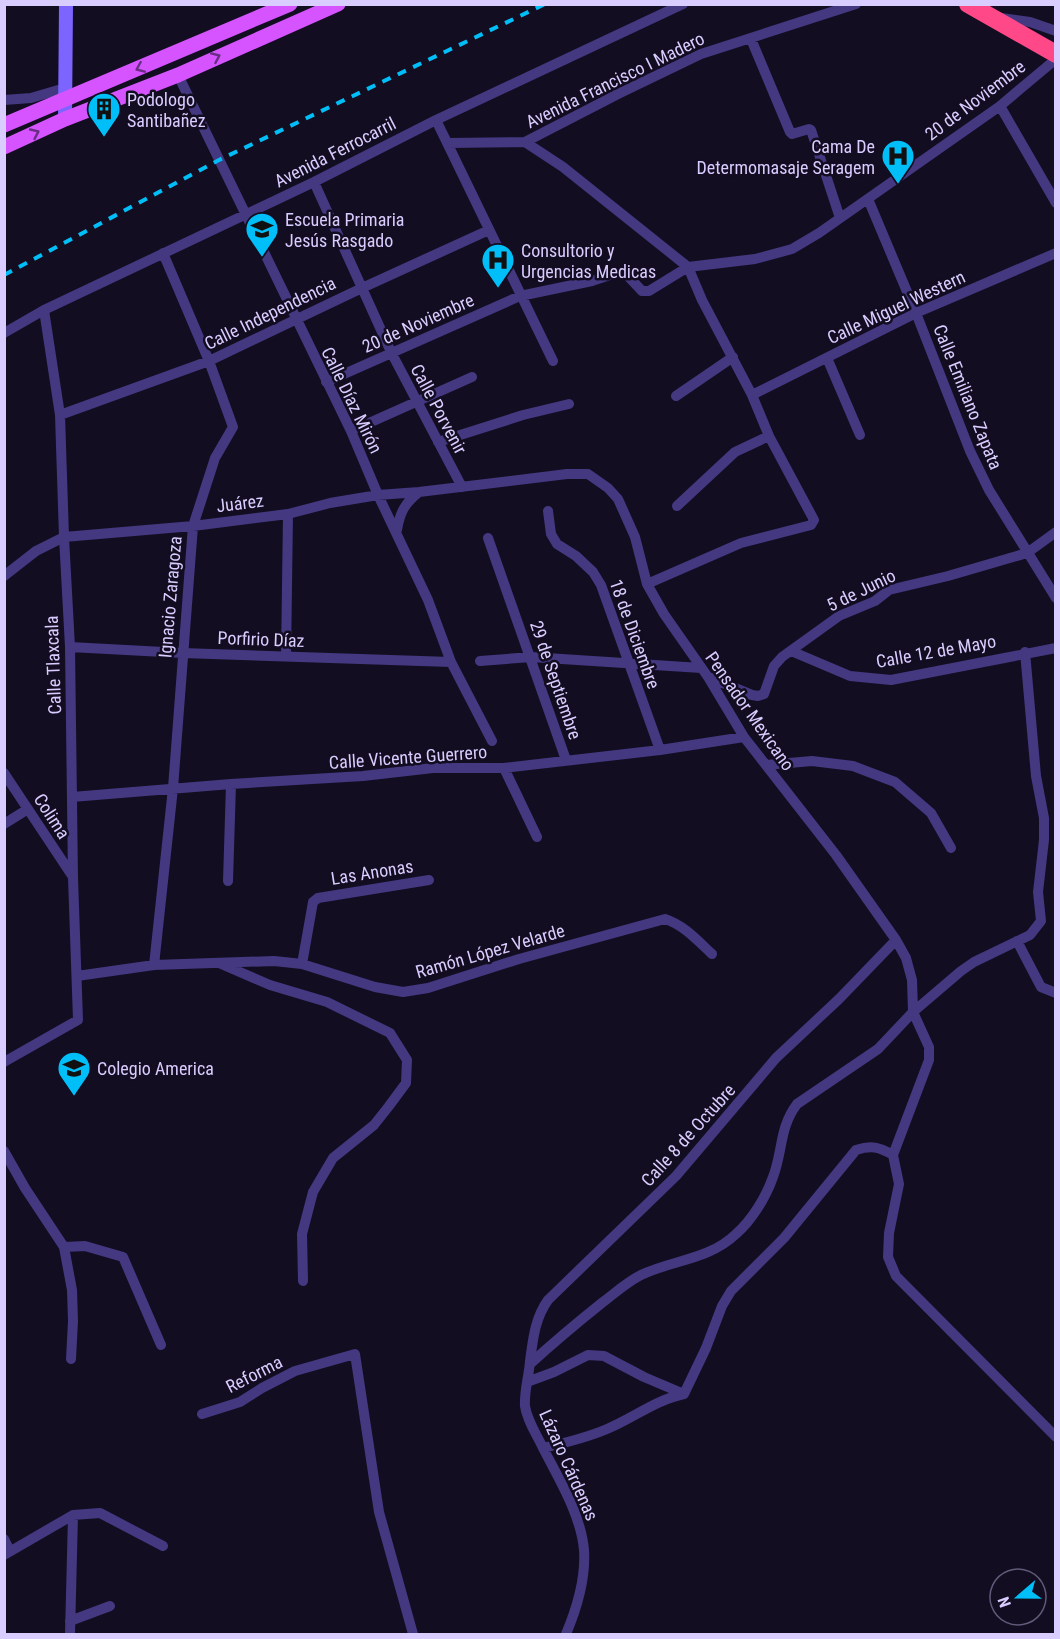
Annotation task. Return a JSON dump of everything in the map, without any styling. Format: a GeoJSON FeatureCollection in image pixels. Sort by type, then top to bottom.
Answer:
{"type":"FeatureCollection","features":[{"type":"Feature","properties":{"kind":"highway"},"geometry":{"type":"LineString","coordinates":[[968,4],[1056,54]]}},
{"type":"Feature","properties":{"kind":"main road"},"geometry":{"type":"LineString","coordinates":[[65,119],[66,4]]}},
{"type":"Feature","properties":{"kind":"main road"},"geometry":{"type":"LineString","coordinates":[[4,125],[65,94],[290,4]]}},
{"type":"Feature","properties":{"kind":"main road"},"geometry":{"type":"LineString","coordinates":[[4,147],[65,119],[178,75],[338,4]]}},
{"type":"Feature","properties":{"kind":"street","name":"Avenida Ferrocarril"},"geometry":{"type":"LineString","coordinates":[[4,333],[44,310],[314,182],[436,120],[683,4]]}},
{"type":"Feature","properties":{"kind":"street","name":"Avenida Francisco I Madero"},"geometry":{"type":"LineString","coordinates":[[525,141],[701,54],[856,4]]}},
{"type":"Feature","properties":{"kind":"street"},"geometry":{"type":"LineString","coordinates":[[992,17],[1030,22],[1056,31]]}},
{"type":"Feature","properties":{"kind":"street"},"geometry":{"type":"LineString","coordinates":[[751,39],[790,132],[792,134],[811,130],[840,218]]}},
{"type":"Feature","properties":{"kind":"street","name":"20 de Noviembre"},"geometry":{"type":"LineString","coordinates":[[326,382],[520,296],[592,281],[616,273],[626,274],[642,291],[648,291],[688,267],[755,260],[792,249],[868,199],[1000,106],[1056,59]]}},
{"type":"Feature","properties":{"kind":"street","name":"Calle Díaz Mirón"},"geometry":{"type":"LineString","coordinates":[[178,75],[295,320],[351,431],[378,495],[428,600],[452,662],[492,741]]}},
{"type":"Feature","properties":{"kind":"street"},"geometry":{"type":"LineString","coordinates":[[4,100],[65,94]]}},
{"type":"Feature","properties":{"kind":"street"},"geometry":{"type":"LineString","coordinates":[[1000,106],[1056,203]]}},
{"type":"Feature","properties":{"kind":"street"},"geometry":{"type":"LineString","coordinates":[[436,120],[553,361]]}},
{"type":"Feature","properties":{"kind":"street"},"geometry":{"type":"LineString","coordinates":[[447,143],[525,141],[563,167],[688,267],[702,300],[752,395],[769,436],[814,520],[811,525],[741,543],[647,584]]}},
{"type":"Feature","properties":{"kind":"street","name":"Calle Porvenir"},"geometry":{"type":"LineString","coordinates":[[314,182],[391,352],[462,487]]}},
{"type":"Feature","properties":{"kind":"street","name":"Calle Emiliano Zapata"},"geometry":{"type":"LineString","coordinates":[[868,199],[975,461],[989,490],[1056,598]]}},
{"type":"Feature","properties":{"kind":"street","name":"Calle Independencia"},"geometry":{"type":"LineString","coordinates":[[60,414],[209,361],[489,230]]}},
{"type":"Feature","properties":{"kind":"street","name":"Ignacio Zaragoza"},"geometry":{"type":"LineString","coordinates":[[154,965],[173,788],[193,526],[215,458],[233,427],[209,361],[163,253]]}},
{"type":"Feature","properties":{"kind":"street","name":"Calle Miguel Western"},"geometry":{"type":"LineString","coordinates":[[752,395],[916,313],[1056,253]]}},
{"type":"Feature","properties":{"kind":"street","name":"Calle Tlaxcala"},"geometry":{"type":"LineString","coordinates":[[4,1062],[78,1020],[73,878],[70,647],[60,414],[44,310]]}},
{"type":"Feature","properties":{"kind":"street"},"geometry":{"type":"LineString","coordinates":[[676,396],[733,357]]}},
{"type":"Feature","properties":{"kind":"street"},"geometry":{"type":"LineString","coordinates":[[828,358],[860,435]]}},
{"type":"Feature","properties":{"kind":"street"},"geometry":{"type":"LineString","coordinates":[[351,431],[472,377]]}},
{"type":"Feature","properties":{"kind":"street"},"geometry":{"type":"LineString","coordinates":[[438,442],[523,415],[569,404]]}},
{"type":"Feature","properties":{"kind":"street"},"geometry":{"type":"LineString","coordinates":[[677,506],[735,452],[769,436]]}},
{"type":"Feature","properties":{"kind":"street","name":"Juárez"},"geometry":{"type":"LineString","coordinates":[[64,537],[193,526],[288,514],[330,503],[378,495],[567,474],[588,474]]}},
{"type":"Feature","properties":{"kind":"street","name":"Pensador Mexicano"},"geometry":{"type":"LineString","coordinates":[[588,474],[608,488],[618,499],[635,537],[647,584],[744,737],[836,855],[896,940],[906,958],[912,980],[913,1012]]}},
{"type":"Feature","properties":{"kind":"street"},"geometry":{"type":"LineString","coordinates":[[397,531],[399,516],[405,503],[419,492]]}},
{"type":"Feature","properties":{"kind":"street","name":"18 de Diciembre"},"geometry":{"type":"LineString","coordinates":[[548,511],[551,534],[557,544],[576,556],[593,572],[601,585],[660,750]]}},
{"type":"Feature","properties":{"kind":"street"},"geometry":{"type":"LineString","coordinates":[[286,656],[288,514]]}},
{"type":"Feature","properties":{"kind":"street","name":"5 de Junio"},"geometry":{"type":"LineString","coordinates":[[705,673],[758,696],[764,694],[774,666],[839,616],[875,601],[889,590],[1027,553],[1056,532]]}},
{"type":"Feature","properties":{"kind":"street"},"geometry":{"type":"LineString","coordinates":[[4,576],[36,551],[64,537]]}},
{"type":"Feature","properties":{"kind":"street","name":"29 de Septiembre"},"geometry":{"type":"LineString","coordinates":[[489,538],[566,760]]}},
{"type":"Feature","properties":{"kind":"street","name":"Porfirio Díaz"},"geometry":{"type":"LineString","coordinates":[[70,647],[452,662]]}},
{"type":"Feature","properties":{"kind":"street","name":"Calle 12 de Mayo"},"geometry":{"type":"LineString","coordinates":[[791,651],[850,676],[871,680],[891,680],[1025,652],[1056,648]]}},
{"type":"Feature","properties":{"kind":"street"},"geometry":{"type":"LineString","coordinates":[[530,1364],[561,1335],[626,1284],[641,1275],[699,1257],[718,1248],[737,1234],[757,1209],[774,1176],[780,1143],[790,1113],[797,1104],[878,1049],[913,1012],[961,971],[974,962],[1030,935],[1041,921],[1038,892],[1044,818],[1036,776],[1025,652]]}},
{"type":"Feature","properties":{"kind":"street"},"geometry":{"type":"LineString","coordinates":[[480,661],[531,657],[628,664],[705,673]]}},
{"type":"Feature","properties":{"kind":"street","name":"Calle Vicente Guerrero"},"geometry":{"type":"LineString","coordinates":[[72,797],[363,776],[433,768],[504,768],[660,750],[744,737]]}},
{"type":"Feature","properties":{"kind":"street"},"geometry":{"type":"LineString","coordinates":[[766,765],[812,761],[853,766],[895,782],[931,813],[951,848]]}},
{"type":"Feature","properties":{"kind":"street"},"geometry":{"type":"LineString","coordinates":[[504,768],[537,837]]}},
{"type":"Feature","properties":{"kind":"street","name":"Colima"},"geometry":{"type":"LineString","coordinates":[[4,773],[73,878]]}},
{"type":"Feature","properties":{"kind":"street"},"geometry":{"type":"LineString","coordinates":[[228,881],[231,784]]}},
{"type":"Feature","properties":{"kind":"street"},"geometry":{"type":"LineString","coordinates":[[4,824],[28,809]]}},
{"type":"Feature","properties":{"kind":"street","name":"Las Anonas"},"geometry":{"type":"LineString","coordinates":[[302,964],[314,902],[318,898],[429,880]]}},
{"type":"Feature","properties":{"kind":"street","name":"Ramón López Velarde"},"geometry":{"type":"LineString","coordinates":[[77,976],[154,965],[274,961],[302,964],[375,987],[403,992],[428,988],[530,956],[665,919],[672,921],[692,935],[712,954]]}},
{"type":"Feature","properties":{"kind":"street","name":"Calle 8 de Octubre"},"geometry":{"type":"LineString","coordinates":[[530,1364],[536,1324],[540,1311],[548,1300],[676,1176],[776,1058],[839,999],[896,940]]}},
{"type":"Feature","properties":{"kind":"street"},"geometry":{"type":"LineString","coordinates":[[1017,941],[1041,987],[1056,993]]}},
{"type":"Feature","properties":{"kind":"street","name":"Ramón López Velarde"},"geometry":{"type":"LineString","coordinates":[[216,962],[270,985],[327,1002],[390,1033],[407,1060],[406,1083],[389,1107],[374,1125],[333,1158],[313,1192],[302,1234],[303,1281]]}},
{"type":"Feature","properties":{"kind":"street"},"geometry":{"type":"LineString","coordinates":[[913,1012],[929,1047],[929,1060],[893,1155],[899,1184],[889,1233],[888,1257],[896,1276],[1056,1437]]}},
{"type":"Feature","properties":{"kind":"street"},"geometry":{"type":"LineString","coordinates":[[684,1394],[722,1306],[731,1291],[784,1238],[856,1150],[871,1146],[882,1148],[893,1155]]}},
{"type":"Feature","properties":{"kind":"street"},"geometry":{"type":"LineString","coordinates":[[4,1150],[25,1188],[64,1247],[72,1290],[71,1359]]}},
{"type":"Feature","properties":{"kind":"street"},"geometry":{"type":"LineString","coordinates":[[64,1247],[85,1246],[123,1257],[161,1345]]}},
{"type":"Feature","properties":{"kind":"street","name":"Reforma"},"geometry":{"type":"LineString","coordinates":[[202,1414],[240,1402],[261,1388],[295,1371],[355,1354],[379,1512],[413,1635]]}},
{"type":"Feature","properties":{"kind":"street"},"geometry":{"type":"LineString","coordinates":[[526,1382],[554,1372],[588,1355],[604,1356],[644,1377],[684,1394]]}},
{"type":"Feature","properties":{"kind":"street","name":"Lázaro Cárdenas"},"geometry":{"type":"LineString","coordinates":[[530,1364],[526,1382],[525,1407],[531,1425],[572,1508],[580,1529],[584,1550],[577,1607],[566,1635]]}},
{"type":"Feature","properties":{"kind":"street"},"geometry":{"type":"LineString","coordinates":[[543,1448],[609,1429],[644,1408],[684,1394]]}},
{"type":"Feature","properties":{"kind":"street"},"geometry":{"type":"LineString","coordinates":[[4,1539],[7,1553],[74,1515],[100,1513],[164,1546]]}},
{"type":"Feature","properties":{"kind":"street"},"geometry":{"type":"LineString","coordinates":[[70,1635],[74,1515]]}},
{"type":"Feature","properties":{"kind":"street"},"geometry":{"type":"LineString","coordinates":[[70,1621],[111,1606]]}},
{"type":"Feature","properties":{"kind":"railway"},"geometry":{"type":"LineString","coordinates":[[4,275],[219,160],[545,4]]}},
{"type":"Feature","properties":{"kind":"place","name":"Podologo Santibañez"},"geometry":{"type":"Point","coordinates":[104,138]}},
{"type":"Feature","properties":{"kind":"place","name":"Cama De Determomasaje Seragem"},"geometry":{"type":"Point","coordinates":[898,185]}},
{"type":"Feature","properties":{"kind":"place","name":"Escuela Primaria Jesús Rasgado"},"geometry":{"type":"Point","coordinates":[262,258]}},
{"type":"Feature","properties":{"kind":"place","name":"Consultorio y Urgencias Medicas"},"geometry":{"type":"Point","coordinates":[498,289]}},
{"type":"Feature","properties":{"kind":"place","name":"Colegio America"},"geometry":{"type":"Point","coordinates":[74,1097]}}]}
